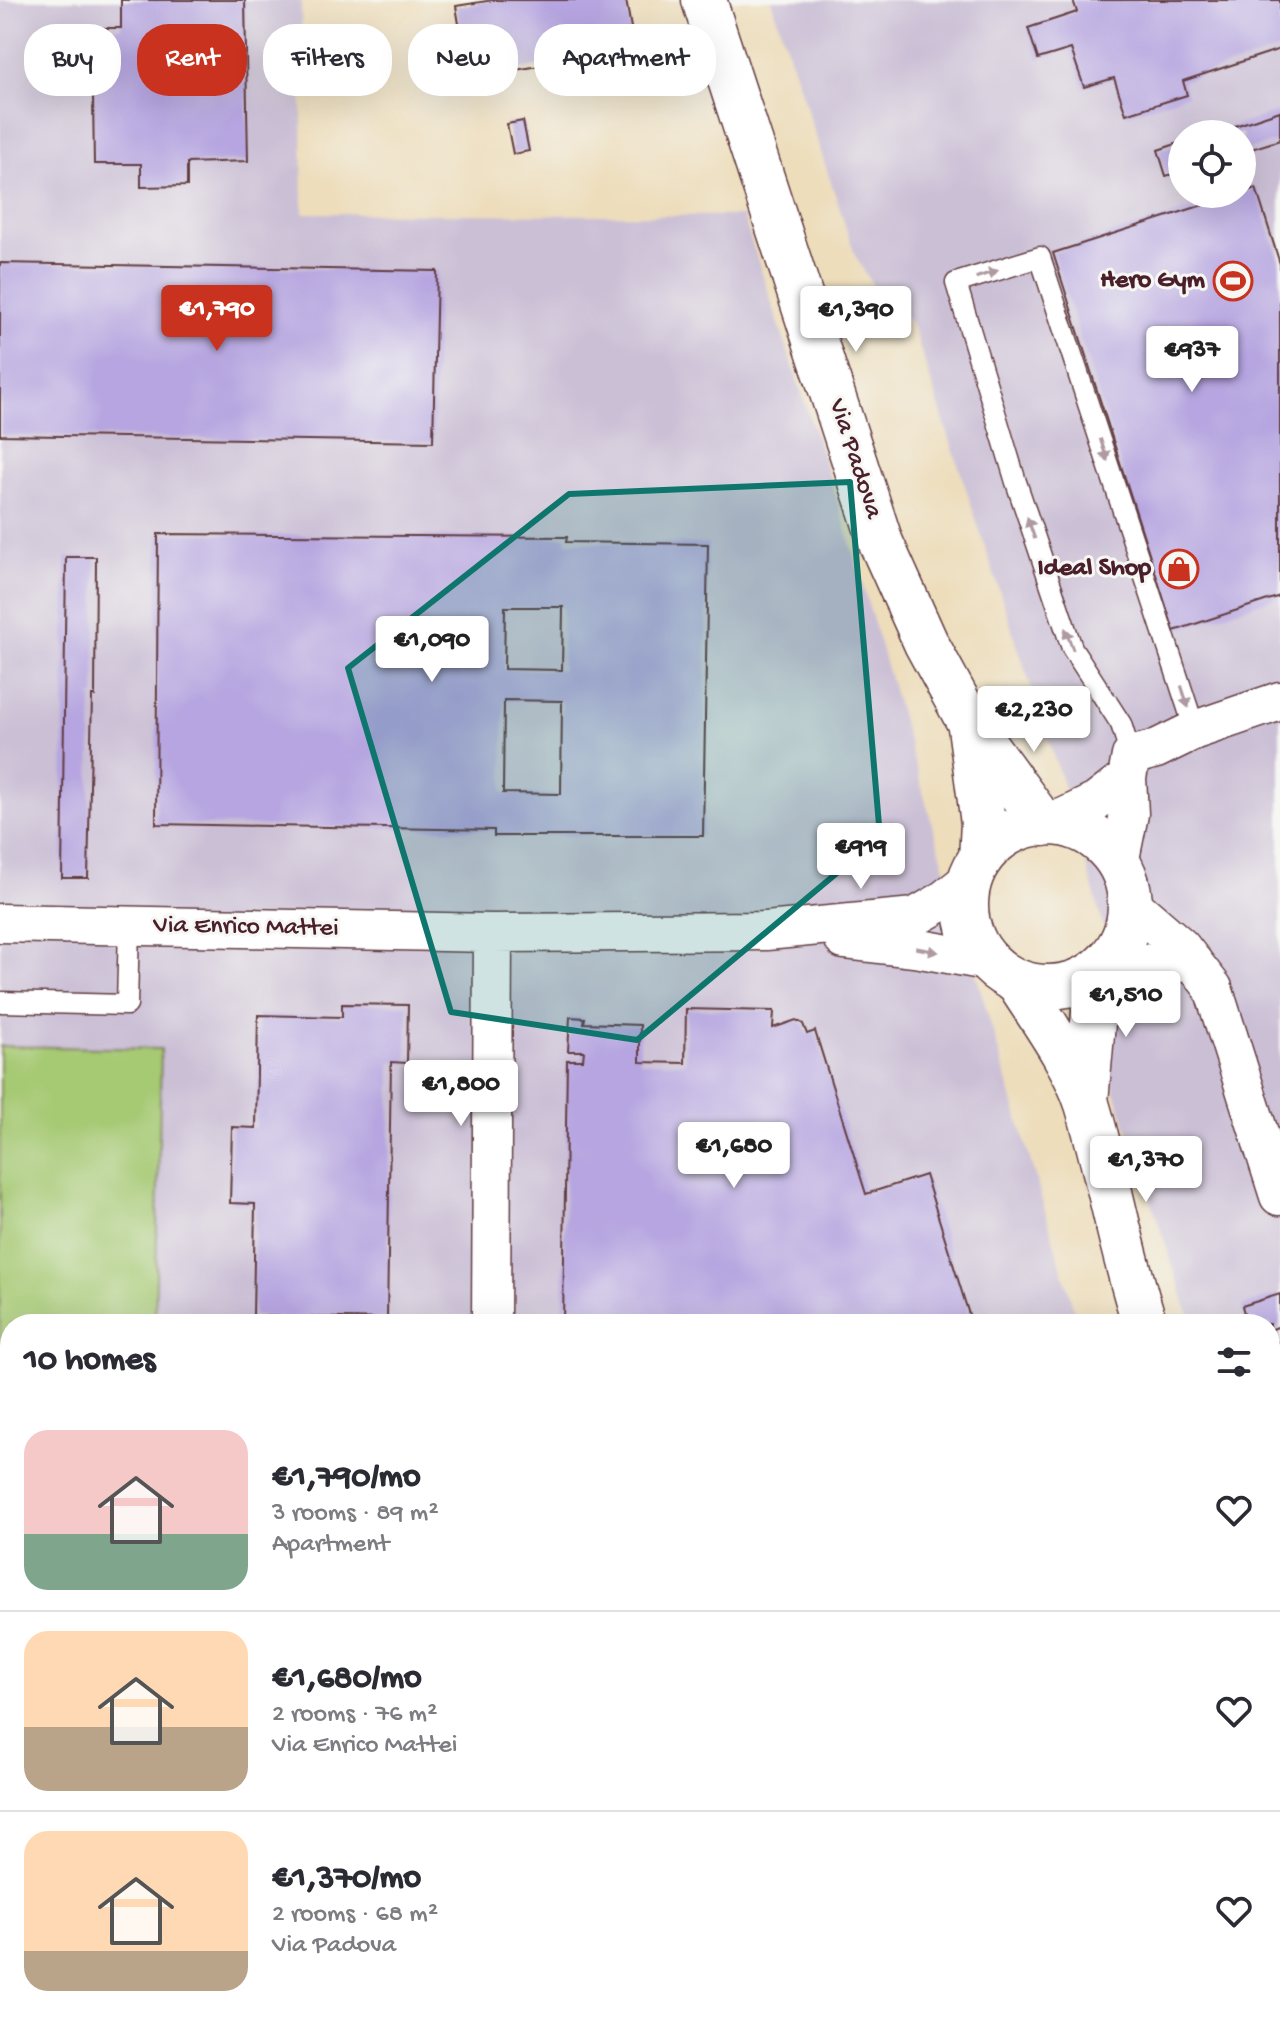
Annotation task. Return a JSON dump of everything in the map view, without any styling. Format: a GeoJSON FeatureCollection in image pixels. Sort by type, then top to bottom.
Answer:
{"type":"FeatureCollection","features":[{"type":"Feature","properties":{"kind":"main road","name":"Via Padova"},"geometry":{"type":"LineString","coordinates":[[704,0],[881,543],[926,643],[970,724],[1047,823]]}},
{"type":"Feature","properties":{"kind":"main road","name":"Via Padova"},"geometry":{"type":"LineString","coordinates":[[970,724],[983,823],[975,869]]}},
{"type":"Feature","properties":{"kind":"main road"},"geometry":{"type":"LineString","coordinates":[[1002,971],[1043,987],[1069,985],[1101,967],[1121,943],[1128,924],[1125,883],[1107,848],[1091,835],[1072,826],[1047,823],[1012,831],[998,840],[975,869],[966,913],[969,929],[1054,1038],[1086,1101],[1129,1277],[1142,1314]]}},
{"type":"Feature","properties":{"kind":"main road"},"geometry":{"type":"LineString","coordinates":[[1086,1101],[1101,967]]}},
{"type":"Feature","properties":{"kind":"street"},"geometry":{"type":"LineString","coordinates":[[1047,823],[1096,802],[1129,767],[1156,749],[1195,730],[1280,701]]}},
{"type":"Feature","properties":{"kind":"street"},"geometry":{"type":"LineString","coordinates":[[1129,767],[1125,883],[1213,988],[1280,1197]]}},
{"type":"Feature","properties":{"kind":"street","name":"Via Enrico Mattei"},"geometry":{"type":"LineString","coordinates":[[0,923],[493,933],[766,931],[915,917],[941,902],[975,869]]}},
{"type":"Feature","properties":{"kind":"street","name":"Via Enrico Mattei"},"geometry":{"type":"LineString","coordinates":[[766,931],[921,949],[1002,971]]}},
{"type":"Feature","properties":{"kind":"street"},"geometry":{"type":"LineString","coordinates":[[491,1314],[493,933]]}},
{"type":"Feature","properties":{"kind":"street"},"geometry":{"type":"LineString","coordinates":[[1101,967],[1193,962]]}},
{"type":"Feature","properties":{"kind":"lane"},"geometry":{"type":"LineString","coordinates":[[1129,767],[1121,724],[1072,648],[1016,482],[956,283],[1040,257],[1195,730]]}},
{"type":"Feature","properties":{"kind":"lane"},"geometry":{"type":"LineString","coordinates":[[0,1002],[127,1005],[129,926]]}},
{"type":"Feature","properties":{"kind":"highlighted area"},"geometry":{"type":"Polygon","coordinates":[[[850,482],[880,837],[637,1040],[451,1012],[348,668],[569,494],[850,482]]]}},
{"type":"Feature","properties":{"kind":"shaded area"},"geometry":{"type":"Polygon","coordinates":[[[0,0],[301,0],[301,24],[263,24],[263,96],[302,96],[303,213],[743,216],[844,521],[1075,1314],[0,1314],[0,0]]]}},
{"type":"Feature","properties":{"kind":"shaded area"},"geometry":{"type":"Polygon","coordinates":[[[771,0],[1280,0],[1280,1314],[1189,1314],[1109,1074],[1110,951],[1071,809],[912,324],[876,291],[855,255],[771,0]]]}},
{"type":"Feature","properties":{"kind":"green space"},"geometry":{"type":"Polygon","coordinates":[[[0,1046],[161,1049],[155,1314],[0,1314],[0,1046]]]}},
{"type":"Feature","properties":{"kind":"building"},"geometry":{"type":"Polygon","coordinates":[[[121,0],[245,0],[245,24],[137,24],[137,96],[247,96],[248,161],[187,163],[187,186],[141,187],[141,164],[94,164],[93,96],[121,96],[121,0]]]}},
{"type":"Feature","properties":{"kind":"building"},"geometry":{"type":"Polygon","coordinates":[[[493,0],[626,0],[630,24],[534,24],[534,67],[518,70],[518,24],[459,24],[456,6],[493,0]]]}},
{"type":"Feature","properties":{"kind":"building"},"geometry":{"type":"Polygon","coordinates":[[[1073,0],[1280,0],[1280,49],[1183,81],[1187,95],[1126,114],[1114,78],[1084,87],[1071,49],[1038,59],[1028,28],[1077,12],[1073,0]]]}},
{"type":"Feature","properties":{"kind":"building"},"geometry":{"type":"Polygon","coordinates":[[[1280,111],[1280,140],[1256,148],[1256,120],[1253,120],[1280,111]]]}},
{"type":"Feature","properties":{"kind":"building"},"geometry":{"type":"Polygon","coordinates":[[[523,121],[529,151],[513,154],[507,124],[523,121]]]}},
{"type":"Feature","properties":{"kind":"building"},"geometry":{"type":"Polygon","coordinates":[[[1168,147],[1168,175],[1166,176],[1158,150],[1168,147]]]}},
{"type":"Feature","properties":{"kind":"building"},"geometry":{"type":"Polygon","coordinates":[[[1256,188],[1280,264],[1280,596],[1174,631],[1053,253],[1194,208],[1256,208],[1256,188]]]}},
{"type":"Feature","properties":{"kind":"building"},"geometry":{"type":"Polygon","coordinates":[[[0,263],[437,271],[433,442],[0,435],[0,263]]]}},
{"type":"Feature","properties":{"kind":"building"},"geometry":{"type":"Polygon","coordinates":[[[158,534],[567,537],[566,542],[708,544],[703,836],[494,836],[494,830],[156,824],[158,534]],[[505,607],[504,669],[562,670],[563,607],[505,607]],[[504,700],[503,793],[561,794],[562,701],[504,700]]]}},
{"type":"Feature","properties":{"kind":"building"},"geometry":{"type":"Polygon","coordinates":[[[66,557],[96,557],[95,696],[92,696],[88,878],[62,878],[66,557]]]}},
{"type":"Feature","properties":{"kind":"building"},"geometry":{"type":"Polygon","coordinates":[[[342,1004],[408,1005],[407,1063],[391,1062],[387,1314],[253,1314],[255,1204],[230,1203],[232,1127],[256,1128],[258,1015],[342,1017],[342,1004]]]}},
{"type":"Feature","properties":{"kind":"building"},"geometry":{"type":"Polygon","coordinates":[[[686,1009],[774,1011],[773,1028],[796,1020],[803,1024],[807,1034],[815,1031],[866,1194],[925,1175],[969,1314],[563,1314],[567,1060],[583,1060],[584,1051],[568,1051],[570,1017],[585,1018],[584,1023],[640,1025],[640,1062],[685,1063],[686,1009]]]}},
{"type":"Feature","properties":{"kind":"building"},"geometry":{"type":"Polygon","coordinates":[[[1280,1294],[1280,1314],[1244,1314],[1242,1306],[1280,1294]]]}},
{"type":"Feature","properties":{"kind":"place","name":"Hero Gym"},"geometry":{"type":"Point","coordinates":[1233,281]}},
{"type":"Feature","properties":{"kind":"place","name":"Ideal Shop"},"geometry":{"type":"Point","coordinates":[1179,569]}}]}
